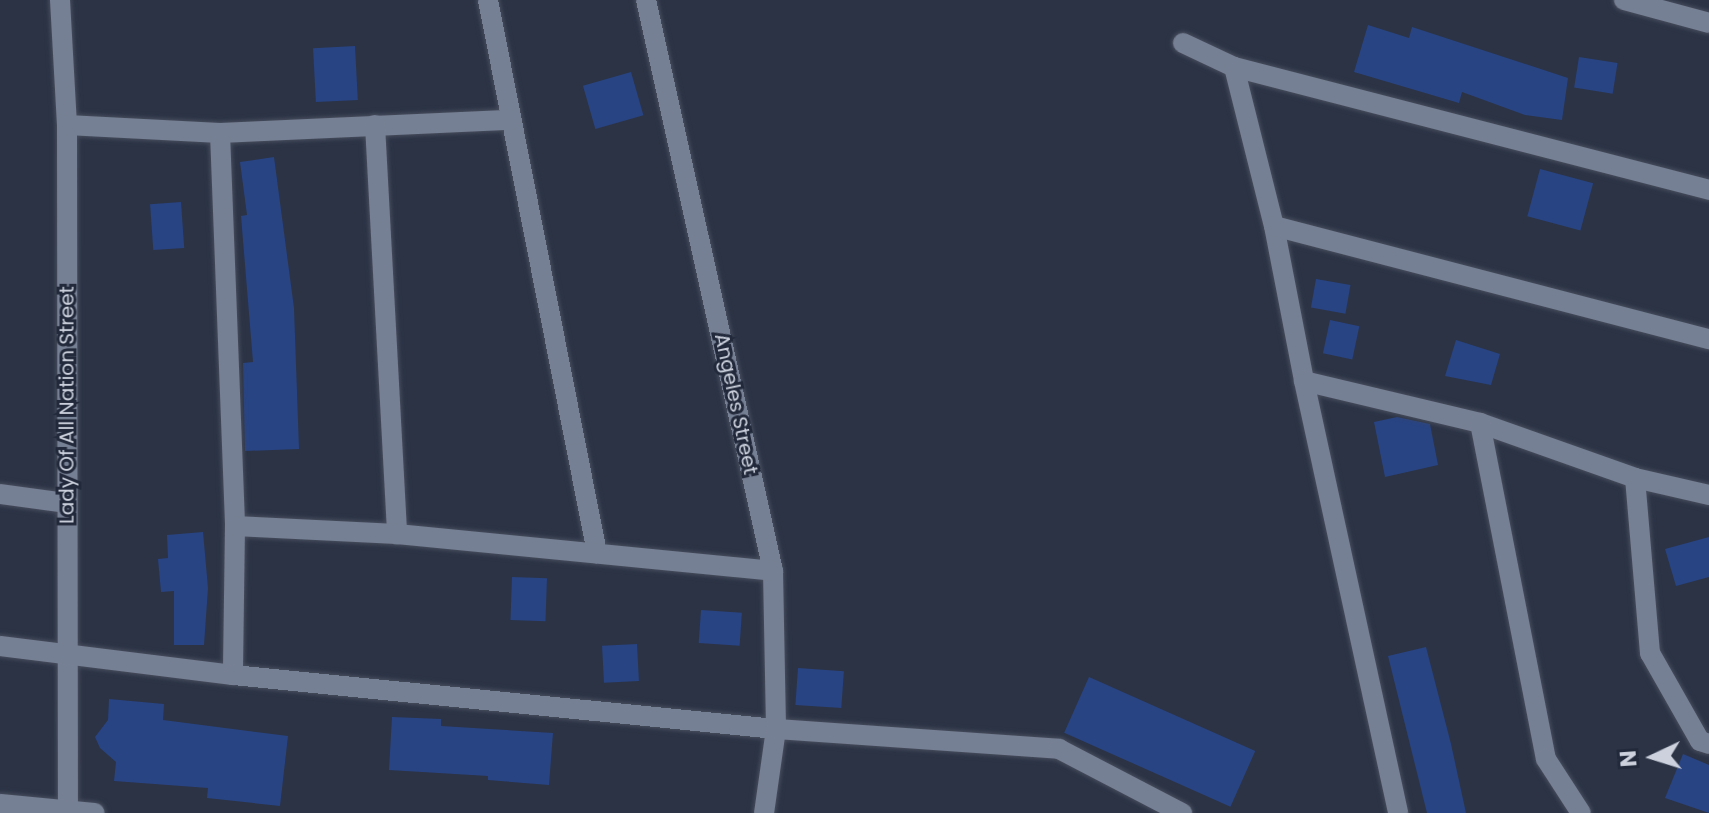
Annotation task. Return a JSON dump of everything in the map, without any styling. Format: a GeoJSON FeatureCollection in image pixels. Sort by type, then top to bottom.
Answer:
{"type":"FeatureCollection","features":[{"type":"Feature","properties":{"kind":"street","name":"Lady Of All Nation Street"},"geometry":{"type":"LineString","coordinates":[[60,0],[67,125],[68,810]]}},
{"type":"Feature","properties":{"kind":"street"},"geometry":{"type":"LineString","coordinates":[[488,0],[597,553]]}},
{"type":"Feature","properties":{"kind":"street","name":"Angeles Street"},"geometry":{"type":"LineString","coordinates":[[646,0],[773,571],[776,729],[764,813]]}},
{"type":"Feature","properties":{"kind":"street"},"geometry":{"type":"LineString","coordinates":[[1624,0],[1709,23]]}},
{"type":"Feature","properties":{"kind":"street"},"geometry":{"type":"LineString","coordinates":[[1183,43],[1234,67],[1709,190]]}},
{"type":"Feature","properties":{"kind":"street"},"geometry":{"type":"LineString","coordinates":[[1234,67],[1274,226],[1304,381],[1398,813]]}},
{"type":"Feature","properties":{"kind":"street"},"geometry":{"type":"LineString","coordinates":[[67,125],[220,133],[511,120]]}},
{"type":"Feature","properties":{"kind":"street"},"geometry":{"type":"LineString","coordinates":[[375,125],[397,534]]}},
{"type":"Feature","properties":{"kind":"street"},"geometry":{"type":"LineString","coordinates":[[220,133],[235,526],[233,675]]}},
{"type":"Feature","properties":{"kind":"street"},"geometry":{"type":"LineString","coordinates":[[1274,226],[1709,339]]}},
{"type":"Feature","properties":{"kind":"street"},"geometry":{"type":"LineString","coordinates":[[1304,381],[1480,423],[1635,478],[1709,495]]}},
{"type":"Feature","properties":{"kind":"street"},"geometry":{"type":"LineString","coordinates":[[1480,423],[1546,759],[1581,813]]}},
{"type":"Feature","properties":{"kind":"street"},"geometry":{"type":"LineString","coordinates":[[1635,478],[1650,653],[1700,741],[1709,744]]}},
{"type":"Feature","properties":{"kind":"street"},"geometry":{"type":"LineString","coordinates":[[0,494],[66,503]]}},
{"type":"Feature","properties":{"kind":"street"},"geometry":{"type":"LineString","coordinates":[[235,526],[397,534],[773,571]]}},
{"type":"Feature","properties":{"kind":"street"},"geometry":{"type":"LineString","coordinates":[[0,646],[233,675],[776,729],[1059,749],[1182,813]]}},
{"type":"Feature","properties":{"kind":"street"},"geometry":{"type":"LineString","coordinates":[[0,804],[95,813]]}},
{"type":"Feature","properties":{"kind":"building"},"geometry":{"type":"Polygon","coordinates":[[[1368,25],[1409,38],[1412,27],[1568,78],[1562,120],[1525,115],[1462,92],[1459,103],[1354,72],[1368,25]]]}},
{"type":"Feature","properties":{"kind":"building"},"geometry":{"type":"Polygon","coordinates":[[[355,46],[358,100],[316,102],[313,48],[355,46]]]}},
{"type":"Feature","properties":{"kind":"building"},"geometry":{"type":"Polygon","coordinates":[[[1579,57],[1618,63],[1613,94],[1574,88],[1579,57]]]}},
{"type":"Feature","properties":{"kind":"building"},"geometry":{"type":"Polygon","coordinates":[[[631,72],[643,115],[595,129],[583,86],[631,72]]]}},
{"type":"Feature","properties":{"kind":"building"},"geometry":{"type":"Polygon","coordinates":[[[274,157],[294,308],[299,449],[245,451],[243,363],[253,362],[241,216],[247,215],[240,162],[274,157]]]}},
{"type":"Feature","properties":{"kind":"building"},"geometry":{"type":"Polygon","coordinates":[[[1540,169],[1593,183],[1580,231],[1527,216],[1540,169]]]}},
{"type":"Feature","properties":{"kind":"building"},"geometry":{"type":"Polygon","coordinates":[[[181,202],[184,248],[153,250],[150,204],[181,202]]]}},
{"type":"Feature","properties":{"kind":"building"},"geometry":{"type":"Polygon","coordinates":[[[1316,279],[1350,285],[1345,314],[1311,308],[1316,279]]]}},
{"type":"Feature","properties":{"kind":"building"},"geometry":{"type":"Polygon","coordinates":[[[1330,320],[1359,326],[1352,359],[1323,353],[1330,320]]]}},
{"type":"Feature","properties":{"kind":"building"},"geometry":{"type":"Polygon","coordinates":[[[1456,340],[1500,354],[1491,385],[1445,376],[1456,340]]]}},
{"type":"Feature","properties":{"kind":"building"},"geometry":{"type":"Polygon","coordinates":[[[1397,417],[1430,424],[1438,465],[1385,477],[1374,422],[1397,417]]]}},
{"type":"Feature","properties":{"kind":"building"},"geometry":{"type":"Polygon","coordinates":[[[203,532],[208,588],[204,645],[174,645],[174,591],[161,592],[158,559],[168,558],[167,535],[203,532]]]}},
{"type":"Feature","properties":{"kind":"building"},"geometry":{"type":"Polygon","coordinates":[[[1709,537],[1709,577],[1676,586],[1665,549],[1709,537]]]}},
{"type":"Feature","properties":{"kind":"building"},"geometry":{"type":"Polygon","coordinates":[[[512,577],[547,578],[545,621],[510,620],[512,577]]]}},
{"type":"Feature","properties":{"kind":"building"},"geometry":{"type":"Polygon","coordinates":[[[701,610],[742,613],[740,646],[699,643],[701,610]]]}},
{"type":"Feature","properties":{"kind":"building"},"geometry":{"type":"Polygon","coordinates":[[[637,644],[639,681],[604,683],[602,646],[637,644]]]}},
{"type":"Feature","properties":{"kind":"building"},"geometry":{"type":"Polygon","coordinates":[[[1426,647],[1466,813],[1427,813],[1388,656],[1426,647]]]}},
{"type":"Feature","properties":{"kind":"building"},"geometry":{"type":"Polygon","coordinates":[[[798,668],[844,671],[841,708],[795,705],[798,668]]]}},
{"type":"Feature","properties":{"kind":"building"},"geometry":{"type":"Polygon","coordinates":[[[1089,677],[1255,751],[1230,807],[1064,733],[1089,677]]]}},
{"type":"Feature","properties":{"kind":"building"},"geometry":{"type":"Polygon","coordinates":[[[109,699],[164,704],[163,720],[288,736],[280,806],[207,798],[208,788],[114,781],[116,762],[100,748],[95,737],[108,720],[109,699]]]}},
{"type":"Feature","properties":{"kind":"building"},"geometry":{"type":"Polygon","coordinates":[[[392,717],[441,719],[441,726],[553,733],[549,785],[488,780],[488,776],[389,770],[392,717]]]}},
{"type":"Feature","properties":{"kind":"building"},"geometry":{"type":"Polygon","coordinates":[[[1683,754],[1709,765],[1709,813],[1665,798],[1683,754]]]}}]}
